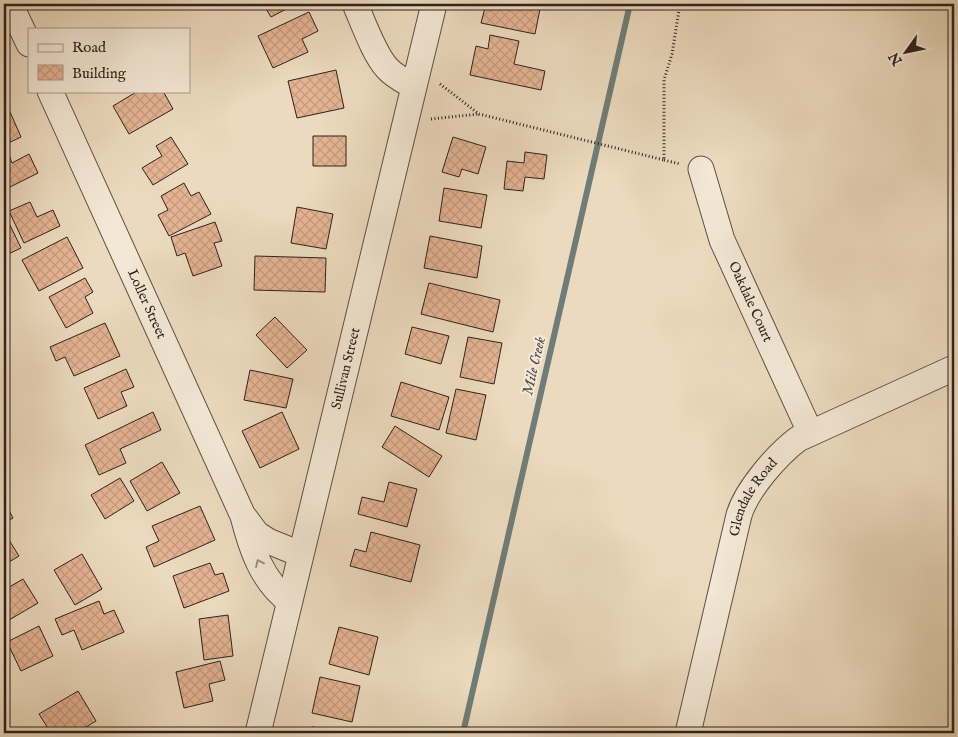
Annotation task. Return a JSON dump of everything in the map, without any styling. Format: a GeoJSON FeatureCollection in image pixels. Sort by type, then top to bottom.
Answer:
{"type":"FeatureCollection","features":[{"type":"Feature","properties":{"kind":"street"},"geometry":{"type":"LineString","coordinates":[[10,4],[28,42]]}},
{"type":"Feature","properties":{"kind":"street"},"geometry":{"type":"LineString","coordinates":[[355,4],[380,59],[395,76],[414,86]]}},
{"type":"Feature","properties":{"kind":"street","name":"Sullivan Street"},"geometry":{"type":"LineString","coordinates":[[258,733],[434,4]]}},
{"type":"Feature","properties":{"kind":"street","name":"Loller Street"},"geometry":{"type":"LineString","coordinates":[[50,92],[243,516],[249,540],[266,576],[277,592],[289,601]]}},
{"type":"Feature","properties":{"kind":"street","name":"Oakdale Court"},"geometry":{"type":"LineString","coordinates":[[701,169],[722,240],[810,432]]}},
{"type":"Feature","properties":{"kind":"street","name":"Glendale Road"},"geometry":{"type":"LineString","coordinates":[[688,733],[742,504],[780,454],[798,439],[954,368]]}},
{"type":"Feature","properties":{"kind":"street","name":"Loller Street"},"geometry":{"type":"LineString","coordinates":[[243,516],[257,534],[268,541],[300,554]]}},
{"type":"Feature","properties":{"kind":"path"},"geometry":{"type":"LineString","coordinates":[[431,119],[479,114],[664,160],[664,80],[672,54],[680,4]]}},
{"type":"Feature","properties":{"kind":"path"},"geometry":{"type":"LineString","coordinates":[[440,84],[479,114]]}},
{"type":"Feature","properties":{"kind":"building"},"geometry":{"type":"Polygon","coordinates":[[[263,4],[296,4],[271,17],[263,4]]]}},
{"type":"Feature","properties":{"kind":"building"},"geometry":{"type":"Polygon","coordinates":[[[486,4],[541,4],[535,34],[481,23],[486,4]]]}},
{"type":"Feature","properties":{"kind":"building"},"geometry":{"type":"Polygon","coordinates":[[[309,12],[318,31],[302,39],[308,52],[273,68],[258,36],[309,12]]]}},
{"type":"Feature","properties":{"kind":"building"},"geometry":{"type":"Polygon","coordinates":[[[490,35],[519,41],[514,64],[545,71],[541,90],[470,75],[476,46],[488,49],[490,35]]]}},
{"type":"Feature","properties":{"kind":"building"},"geometry":{"type":"Polygon","coordinates":[[[336,70],[344,108],[297,118],[288,81],[336,70]]]}},
{"type":"Feature","properties":{"kind":"building"},"geometry":{"type":"Polygon","coordinates":[[[136,92],[164,92],[173,109],[129,134],[113,106],[136,92]]]}},
{"type":"Feature","properties":{"kind":"building"},"geometry":{"type":"Polygon","coordinates":[[[7,105],[21,137],[4,145],[4,106],[7,105]]]}},
{"type":"Feature","properties":{"kind":"building"},"geometry":{"type":"Polygon","coordinates":[[[313,136],[346,136],[346,166],[313,166],[313,136]]]}},
{"type":"Feature","properties":{"kind":"building"},"geometry":{"type":"Polygon","coordinates":[[[171,137],[188,164],[153,185],[142,168],[162,156],[156,146],[171,137]]]}},
{"type":"Feature","properties":{"kind":"building"},"geometry":{"type":"Polygon","coordinates":[[[453,137],[486,147],[478,174],[462,169],[459,177],[442,172],[453,137]]]}},
{"type":"Feature","properties":{"kind":"building"},"geometry":{"type":"Polygon","coordinates":[[[525,152],[547,155],[544,179],[525,177],[523,191],[504,189],[507,161],[524,163],[525,152]]]}},
{"type":"Feature","properties":{"kind":"building"},"geometry":{"type":"Polygon","coordinates":[[[29,154],[38,173],[4,190],[4,158],[9,155],[12,163],[29,154]]]}},
{"type":"Feature","properties":{"kind":"building"},"geometry":{"type":"Polygon","coordinates":[[[184,183],[191,196],[199,192],[211,214],[169,236],[158,215],[168,210],[161,196],[184,183]]]}},
{"type":"Feature","properties":{"kind":"building"},"geometry":{"type":"Polygon","coordinates":[[[444,188],[487,195],[481,228],[439,221],[444,188]]]}},
{"type":"Feature","properties":{"kind":"building"},"geometry":{"type":"Polygon","coordinates":[[[30,202],[37,217],[53,210],[60,226],[24,243],[9,211],[30,202]]]}},
{"type":"Feature","properties":{"kind":"building"},"geometry":{"type":"Polygon","coordinates":[[[297,207],[333,214],[326,249],[291,243],[297,207]]]}},
{"type":"Feature","properties":{"kind":"building"},"geometry":{"type":"Polygon","coordinates":[[[215,222],[222,241],[214,243],[222,266],[193,276],[185,253],[177,256],[171,237],[215,222]]]}},
{"type":"Feature","properties":{"kind":"building"},"geometry":{"type":"Polygon","coordinates":[[[10,225],[21,248],[4,256],[4,227],[10,225]]]}},
{"type":"Feature","properties":{"kind":"building"},"geometry":{"type":"Polygon","coordinates":[[[430,236],[482,246],[477,278],[424,268],[430,236]]]}},
{"type":"Feature","properties":{"kind":"building"},"geometry":{"type":"Polygon","coordinates":[[[67,237],[83,268],[39,291],[22,260],[67,237]]]}},
{"type":"Feature","properties":{"kind":"building"},"geometry":{"type":"Polygon","coordinates":[[[255,256],[326,258],[325,292],[254,290],[255,256]]]}},
{"type":"Feature","properties":{"kind":"building"},"geometry":{"type":"Polygon","coordinates":[[[85,278],[93,292],[85,297],[93,313],[66,328],[49,297],[85,278]]]}},
{"type":"Feature","properties":{"kind":"building"},"geometry":{"type":"Polygon","coordinates":[[[429,283],[500,300],[493,332],[421,314],[429,283]]]}},
{"type":"Feature","properties":{"kind":"building"},"geometry":{"type":"Polygon","coordinates":[[[275,317],[307,350],[287,368],[256,335],[275,317]]]}},
{"type":"Feature","properties":{"kind":"building"},"geometry":{"type":"Polygon","coordinates":[[[105,323],[120,356],[74,376],[65,357],[56,361],[50,347],[105,323]]]}},
{"type":"Feature","properties":{"kind":"building"},"geometry":{"type":"Polygon","coordinates":[[[412,327],[449,336],[441,364],[405,354],[412,327]]]}},
{"type":"Feature","properties":{"kind":"building"},"geometry":{"type":"Polygon","coordinates":[[[468,337],[502,343],[494,384],[460,377],[468,337]]]}},
{"type":"Feature","properties":{"kind":"building"},"geometry":{"type":"Polygon","coordinates":[[[126,369],[134,387],[121,392],[127,406],[98,419],[84,388],[126,369]]]}},
{"type":"Feature","properties":{"kind":"building"},"geometry":{"type":"Polygon","coordinates":[[[250,370],[293,379],[286,408],[244,400],[250,370]]]}},
{"type":"Feature","properties":{"kind":"building"},"geometry":{"type":"Polygon","coordinates":[[[401,382],[449,397],[439,430],[391,416],[401,382]]]}},
{"type":"Feature","properties":{"kind":"building"},"geometry":{"type":"Polygon","coordinates":[[[456,389],[486,395],[476,440],[446,433],[456,389]]]}},
{"type":"Feature","properties":{"kind":"building"},"geometry":{"type":"Polygon","coordinates":[[[153,412],[161,430],[120,449],[126,463],[99,475],[85,445],[153,412]]]}},
{"type":"Feature","properties":{"kind":"building"},"geometry":{"type":"Polygon","coordinates":[[[282,412],[299,449],[260,468],[242,431],[282,412]]]}},
{"type":"Feature","properties":{"kind":"building"},"geometry":{"type":"Polygon","coordinates":[[[395,426],[442,456],[429,477],[382,447],[395,426]]]}},
{"type":"Feature","properties":{"kind":"building"},"geometry":{"type":"Polygon","coordinates":[[[162,462],[180,493],[147,511],[130,481],[162,462]]]}},
{"type":"Feature","properties":{"kind":"building"},"geometry":{"type":"Polygon","coordinates":[[[120,478],[134,501],[105,519],[91,495],[120,478]]]}},
{"type":"Feature","properties":{"kind":"building"},"geometry":{"type":"Polygon","coordinates":[[[389,482],[417,489],[407,527],[358,514],[362,497],[384,502],[389,482]]]}},
{"type":"Feature","properties":{"kind":"building"},"geometry":{"type":"Polygon","coordinates":[[[4,501],[13,518],[4,523],[4,501]]]}},
{"type":"Feature","properties":{"kind":"building"},"geometry":{"type":"Polygon","coordinates":[[[200,506],[215,540],[154,567],[146,547],[159,541],[152,526],[200,506]]]}},
{"type":"Feature","properties":{"kind":"building"},"geometry":{"type":"Polygon","coordinates":[[[4,532],[19,556],[4,565],[4,532]]]}},
{"type":"Feature","properties":{"kind":"building"},"geometry":{"type":"Polygon","coordinates":[[[371,532],[420,545],[411,582],[350,566],[355,549],[366,552],[371,532]]]}},
{"type":"Feature","properties":{"kind":"building"},"geometry":{"type":"Polygon","coordinates":[[[82,554],[102,589],[75,605],[54,570],[82,554]]]}},
{"type":"Feature","properties":{"kind":"building"},"geometry":{"type":"Polygon","coordinates":[[[210,563],[215,575],[223,573],[229,591],[184,608],[173,576],[210,563]]]}},
{"type":"Feature","properties":{"kind":"building"},"geometry":{"type":"Polygon","coordinates":[[[23,579],[38,603],[4,623],[4,590],[23,579]]]}},
{"type":"Feature","properties":{"kind":"building"},"geometry":{"type":"Polygon","coordinates":[[[99,601],[104,614],[114,610],[124,632],[82,650],[74,630],[62,635],[55,619],[99,601]]]}},
{"type":"Feature","properties":{"kind":"building"},"geometry":{"type":"Polygon","coordinates":[[[228,615],[233,656],[204,660],[199,619],[228,615]]]}},
{"type":"Feature","properties":{"kind":"building"},"geometry":{"type":"Polygon","coordinates":[[[39,626],[53,656],[21,671],[7,642],[39,626]]]}},
{"type":"Feature","properties":{"kind":"building"},"geometry":{"type":"Polygon","coordinates":[[[339,627],[378,637],[369,675],[329,664],[339,627]]]}},
{"type":"Feature","properties":{"kind":"building"},"geometry":{"type":"Polygon","coordinates":[[[220,661],[225,680],[209,684],[213,701],[184,708],[176,672],[220,661]]]}},
{"type":"Feature","properties":{"kind":"building"},"geometry":{"type":"Polygon","coordinates":[[[320,677],[360,686],[352,722],[312,713],[320,677]]]}},
{"type":"Feature","properties":{"kind":"building"},"geometry":{"type":"Polygon","coordinates":[[[78,691],[96,721],[76,733],[51,733],[39,714],[78,691]]]}},
{"type":"Feature","properties":{"kind":"building"},"geometry":{"type":"Polygon","coordinates":[[[312,727],[343,731],[343,733],[311,733],[312,727]]]}},
{"type":"Feature","properties":{"kind":"waterway","name":"Mile Creek"},"geometry":{"type":"LineString","coordinates":[[463,733],[630,4]]}}]}
